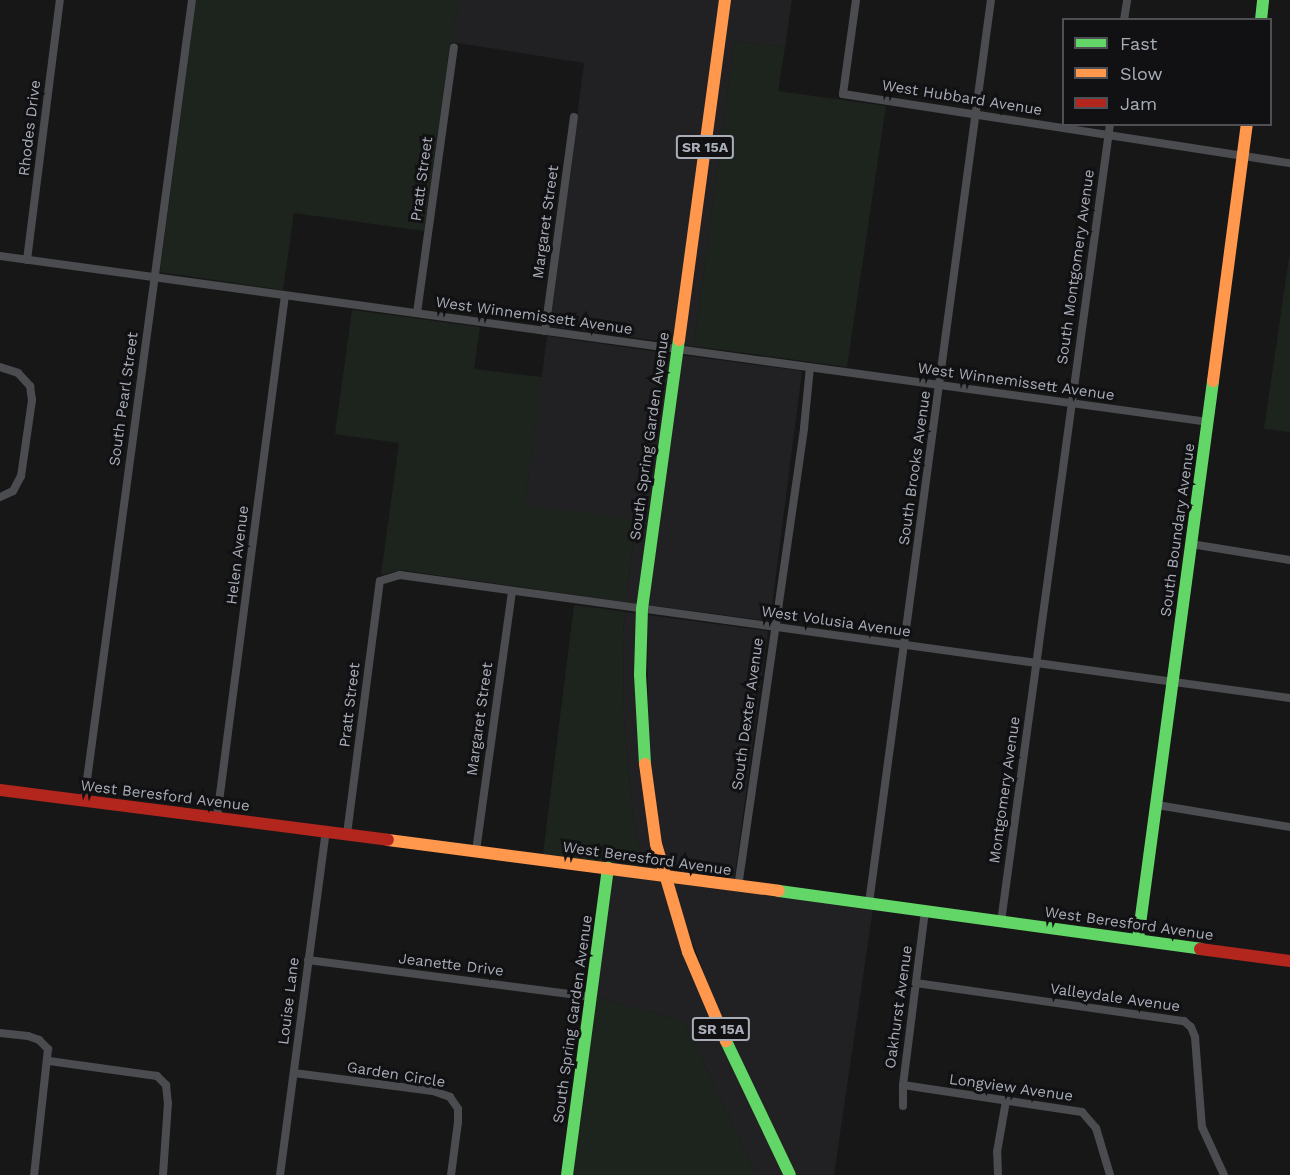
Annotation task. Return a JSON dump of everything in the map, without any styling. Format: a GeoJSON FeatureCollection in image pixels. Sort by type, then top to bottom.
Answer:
{"type":"FeatureCollection","features":[{"type":"Feature","properties":{"kind":"main road","name":"South Spring Garden Avenue"},"geometry":{"type":"LineString","coordinates":[[664,877],[650,811],[642,743],[640,675],[642,609],[725,0]]}},
{"type":"Feature","properties":{"kind":"main road"},"geometry":{"type":"LineString","coordinates":[[1261,18],[1263,0]]}},
{"type":"Feature","properties":{"kind":"main road","name":"South Boundary Avenue"},"geometry":{"type":"LineString","coordinates":[[1138,939],[1247,126]]}},
{"type":"Feature","properties":{"kind":"main road","name":"West Beresford Avenue"},"geometry":{"type":"LineString","coordinates":[[0,790],[608,868],[1290,961]]}},
{"type":"Feature","properties":{"kind":"main road","name":"South Spring Garden Avenue"},"geometry":{"type":"LineString","coordinates":[[567,1175],[608,868]]}},
{"type":"Feature","properties":{"kind":"main road","name":"SR 15A"},"geometry":{"type":"LineString","coordinates":[[664,877],[702,988],[790,1175]]}},
{"type":"Feature","properties":{"kind":"street","name":"Rhodes Drive"},"geometry":{"type":"LineString","coordinates":[[27,260],[60,0]]}},
{"type":"Feature","properties":{"kind":"street","name":"South Pearl Street"},"geometry":{"type":"LineString","coordinates":[[84,802],[131,438],[192,0]]}},
{"type":"Feature","properties":{"kind":"street","name":"West Hubbard Avenue"},"geometry":{"type":"LineString","coordinates":[[856,0],[843,94],[1290,163]]}},
{"type":"Feature","properties":{"kind":"street","name":"South Brooks Avenue"},"geometry":{"type":"LineString","coordinates":[[869,903],[940,385],[973,114],[991,0]]}},
{"type":"Feature","properties":{"kind":"street"},"geometry":{"type":"LineString","coordinates":[[1124,18],[1127,0]]}},
{"type":"Feature","properties":{"kind":"street","name":"Pratt Street"},"geometry":{"type":"LineString","coordinates":[[417,313],[454,48]]}},
{"type":"Feature","properties":{"kind":"street","name":"Margaret Street"},"geometry":{"type":"LineString","coordinates":[[545,331],[574,117]]}},
{"type":"Feature","properties":{"kind":"street","name":"South Montgomery Avenue"},"geometry":{"type":"LineString","coordinates":[[1036,662],[1110,126]]}},
{"type":"Feature","properties":{"kind":"street","name":"West Winnemissett Avenue"},"geometry":{"type":"LineString","coordinates":[[0,256],[1208,422]]}},
{"type":"Feature","properties":{"kind":"street","name":"Helen Avenue"},"geometry":{"type":"LineString","coordinates":[[217,817],[285,295]]}},
{"type":"Feature","properties":{"kind":"street"},"geometry":{"type":"LineString","coordinates":[[0,367],[18,373],[30,386],[32,400],[21,477],[13,491],[0,497]]}},
{"type":"Feature","properties":{"kind":"street","name":"South Dexter Avenue"},"geometry":{"type":"LineString","coordinates":[[738,887],[804,428],[810,367]]}},
{"type":"Feature","properties":{"kind":"street"},"geometry":{"type":"LineString","coordinates":[[1191,544],[1290,560]]}},
{"type":"Feature","properties":{"kind":"street","name":"West Volusia Avenue"},"geometry":{"type":"LineString","coordinates":[[380,581],[400,575],[1290,698]]}},
{"type":"Feature","properties":{"kind":"street","name":"Pratt Street"},"geometry":{"type":"LineString","coordinates":[[347,834],[380,581]]}},
{"type":"Feature","properties":{"kind":"street","name":"Margaret Street"},"geometry":{"type":"LineString","coordinates":[[476,851],[512,591]]}},
{"type":"Feature","properties":{"kind":"street","name":"Montgomery Avenue"},"geometry":{"type":"LineString","coordinates":[[1001,922],[1036,662]]}},
{"type":"Feature","properties":{"kind":"street"},"geometry":{"type":"LineString","coordinates":[[1157,805],[1290,826]]}},
{"type":"Feature","properties":{"kind":"street","name":"Louise Lane"},"geometry":{"type":"LineString","coordinates":[[280,1175],[327,831]]}},
{"type":"Feature","properties":{"kind":"street","name":"Oakhurst Avenue"},"geometry":{"type":"LineString","coordinates":[[903,1106],[903,1085],[926,912]]}},
{"type":"Feature","properties":{"kind":"street","name":"Jeanette Drive"},"geometry":{"type":"LineString","coordinates":[[308,960],[591,997]]}},
{"type":"Feature","properties":{"kind":"street","name":"Valleydale Avenue"},"geometry":{"type":"LineString","coordinates":[[916,983],[1184,1021],[1191,1027],[1196,1037],[1202,1127],[1224,1175]]}},
{"type":"Feature","properties":{"kind":"street"},"geometry":{"type":"LineString","coordinates":[[0,1033],[39,1040],[48,1049],[49,1061],[34,1175]]}},
{"type":"Feature","properties":{"kind":"street"},"geometry":{"type":"LineString","coordinates":[[49,1061],[157,1076],[166,1085],[168,1103],[163,1175]]}},
{"type":"Feature","properties":{"kind":"street","name":"Garden Circle"},"geometry":{"type":"LineString","coordinates":[[294,1073],[433,1091],[450,1097],[458,1109],[451,1175]]}},
{"type":"Feature","properties":{"kind":"street","name":"Longview Avenue"},"geometry":{"type":"LineString","coordinates":[[903,1085],[1082,1112],[1096,1128],[1110,1175]]}},
{"type":"Feature","properties":{"kind":"street"},"geometry":{"type":"LineString","coordinates":[[998,1175],[997,1152],[1006,1101]]}},
{"type":"Feature","properties":{"kind":"shaded area"},"geometry":{"type":"Polygon","coordinates":[[[196,0],[459,0],[452,43],[450,43],[424,231],[294,213],[283,290],[160,272],[196,0]]]}},
{"type":"Feature","properties":{"kind":"shaded area"},"geometry":{"type":"Polygon","coordinates":[[[459,0],[720,0],[674,343],[550,326],[584,63],[452,42],[459,0]]]}},
{"type":"Feature","properties":{"kind":"shaded area"},"geometry":{"type":"Polygon","coordinates":[[[729,0],[792,0],[785,47],[734,41],[694,346],[803,361],[682,345],[729,0]]]}},
{"type":"Feature","properties":{"kind":"shaded area"},"geometry":{"type":"Polygon","coordinates":[[[734,41],[785,47],[778,91],[886,106],[847,367],[694,346],[734,41]]]}},
{"type":"Feature","properties":{"kind":"shaded area"},"geometry":{"type":"Polygon","coordinates":[[[1290,251],[1290,432],[1264,429],[1290,251]]]}},
{"type":"Feature","properties":{"kind":"shaded area"},"geometry":{"type":"Polygon","coordinates":[[[352,310],[480,327],[474,369],[542,377],[525,505],[636,520],[626,602],[401,570],[381,575],[399,443],[335,434],[352,310]]]}},
{"type":"Feature","properties":{"kind":"shaded area"},"geometry":{"type":"Polygon","coordinates":[[[547,336],[672,354],[639,604],[626,602],[636,521],[525,505],[547,336]]]}},
{"type":"Feature","properties":{"kind":"shaded area"},"geometry":{"type":"Polygon","coordinates":[[[681,355],[802,371],[770,621],[647,605],[681,355]]]}},
{"type":"Feature","properties":{"kind":"shaded area"},"geometry":{"type":"Polygon","coordinates":[[[574,605],[625,612],[623,633],[624,721],[633,816],[643,868],[543,854],[574,605]]]}},
{"type":"Feature","properties":{"kind":"shaded area"},"geometry":{"type":"Polygon","coordinates":[[[625,612],[638,614],[658,871],[643,868],[633,816],[624,721],[623,633],[625,612]]]}},
{"type":"Feature","properties":{"kind":"shaded area"},"geometry":{"type":"Polygon","coordinates":[[[647,615],[768,631],[734,881],[668,872],[649,775],[647,615]]]}},
{"type":"Feature","properties":{"kind":"shaded area"},"geometry":{"type":"Polygon","coordinates":[[[612,874],[661,882],[785,1175],[756,1175],[684,1021],[595,997],[612,874]]]}},
{"type":"Feature","properties":{"kind":"shaded area"},"geometry":{"type":"Polygon","coordinates":[[[671,883],[873,909],[834,1175],[795,1175],[716,1007],[671,883]]]}},
{"type":"Feature","properties":{"kind":"shaded area"},"geometry":{"type":"Polygon","coordinates":[[[595,997],[684,1021],[756,1175],[571,1175],[595,997]]]}},
{"type":"Feature","properties":{"kind":"traffic: fast"},"geometry":{"type":"LineString","coordinates":[[1261,18],[1263,0]]}},
{"type":"Feature","properties":{"kind":"traffic: fast"},"geometry":{"type":"LineString","coordinates":[[645,764],[640,675],[642,609],[679,340]]}},
{"type":"Feature","properties":{"kind":"traffic: fast"},"geometry":{"type":"LineString","coordinates":[[1138,939],[1213,381]]}},
{"type":"Feature","properties":{"kind":"traffic: fast"},"geometry":{"type":"LineString","coordinates":[[567,1175],[608,868]]}},
{"type":"Feature","properties":{"kind":"traffic: fast"},"geometry":{"type":"LineString","coordinates":[[779,891],[1200,949]]}},
{"type":"Feature","properties":{"kind":"traffic: fast"},"geometry":{"type":"LineString","coordinates":[[726,1041],[790,1175]]}},
{"type":"Feature","properties":{"kind":"traffic: slow"},"geometry":{"type":"LineString","coordinates":[[679,340],[725,0]]}},
{"type":"Feature","properties":{"kind":"traffic: slow"},"geometry":{"type":"LineString","coordinates":[[1213,381],[1247,126]]}},
{"type":"Feature","properties":{"kind":"traffic: slow"},"geometry":{"type":"LineString","coordinates":[[645,764],[656,844],[688,952],[726,1041]]}},
{"type":"Feature","properties":{"kind":"traffic: slow"},"geometry":{"type":"LineString","coordinates":[[388,840],[779,891]]}},
{"type":"Feature","properties":{"kind":"traffic: jam"},"geometry":{"type":"LineString","coordinates":[[0,790],[388,840]]}},
{"type":"Feature","properties":{"kind":"traffic: jam"},"geometry":{"type":"LineString","coordinates":[[1200,949],[1290,961]]}}]}
